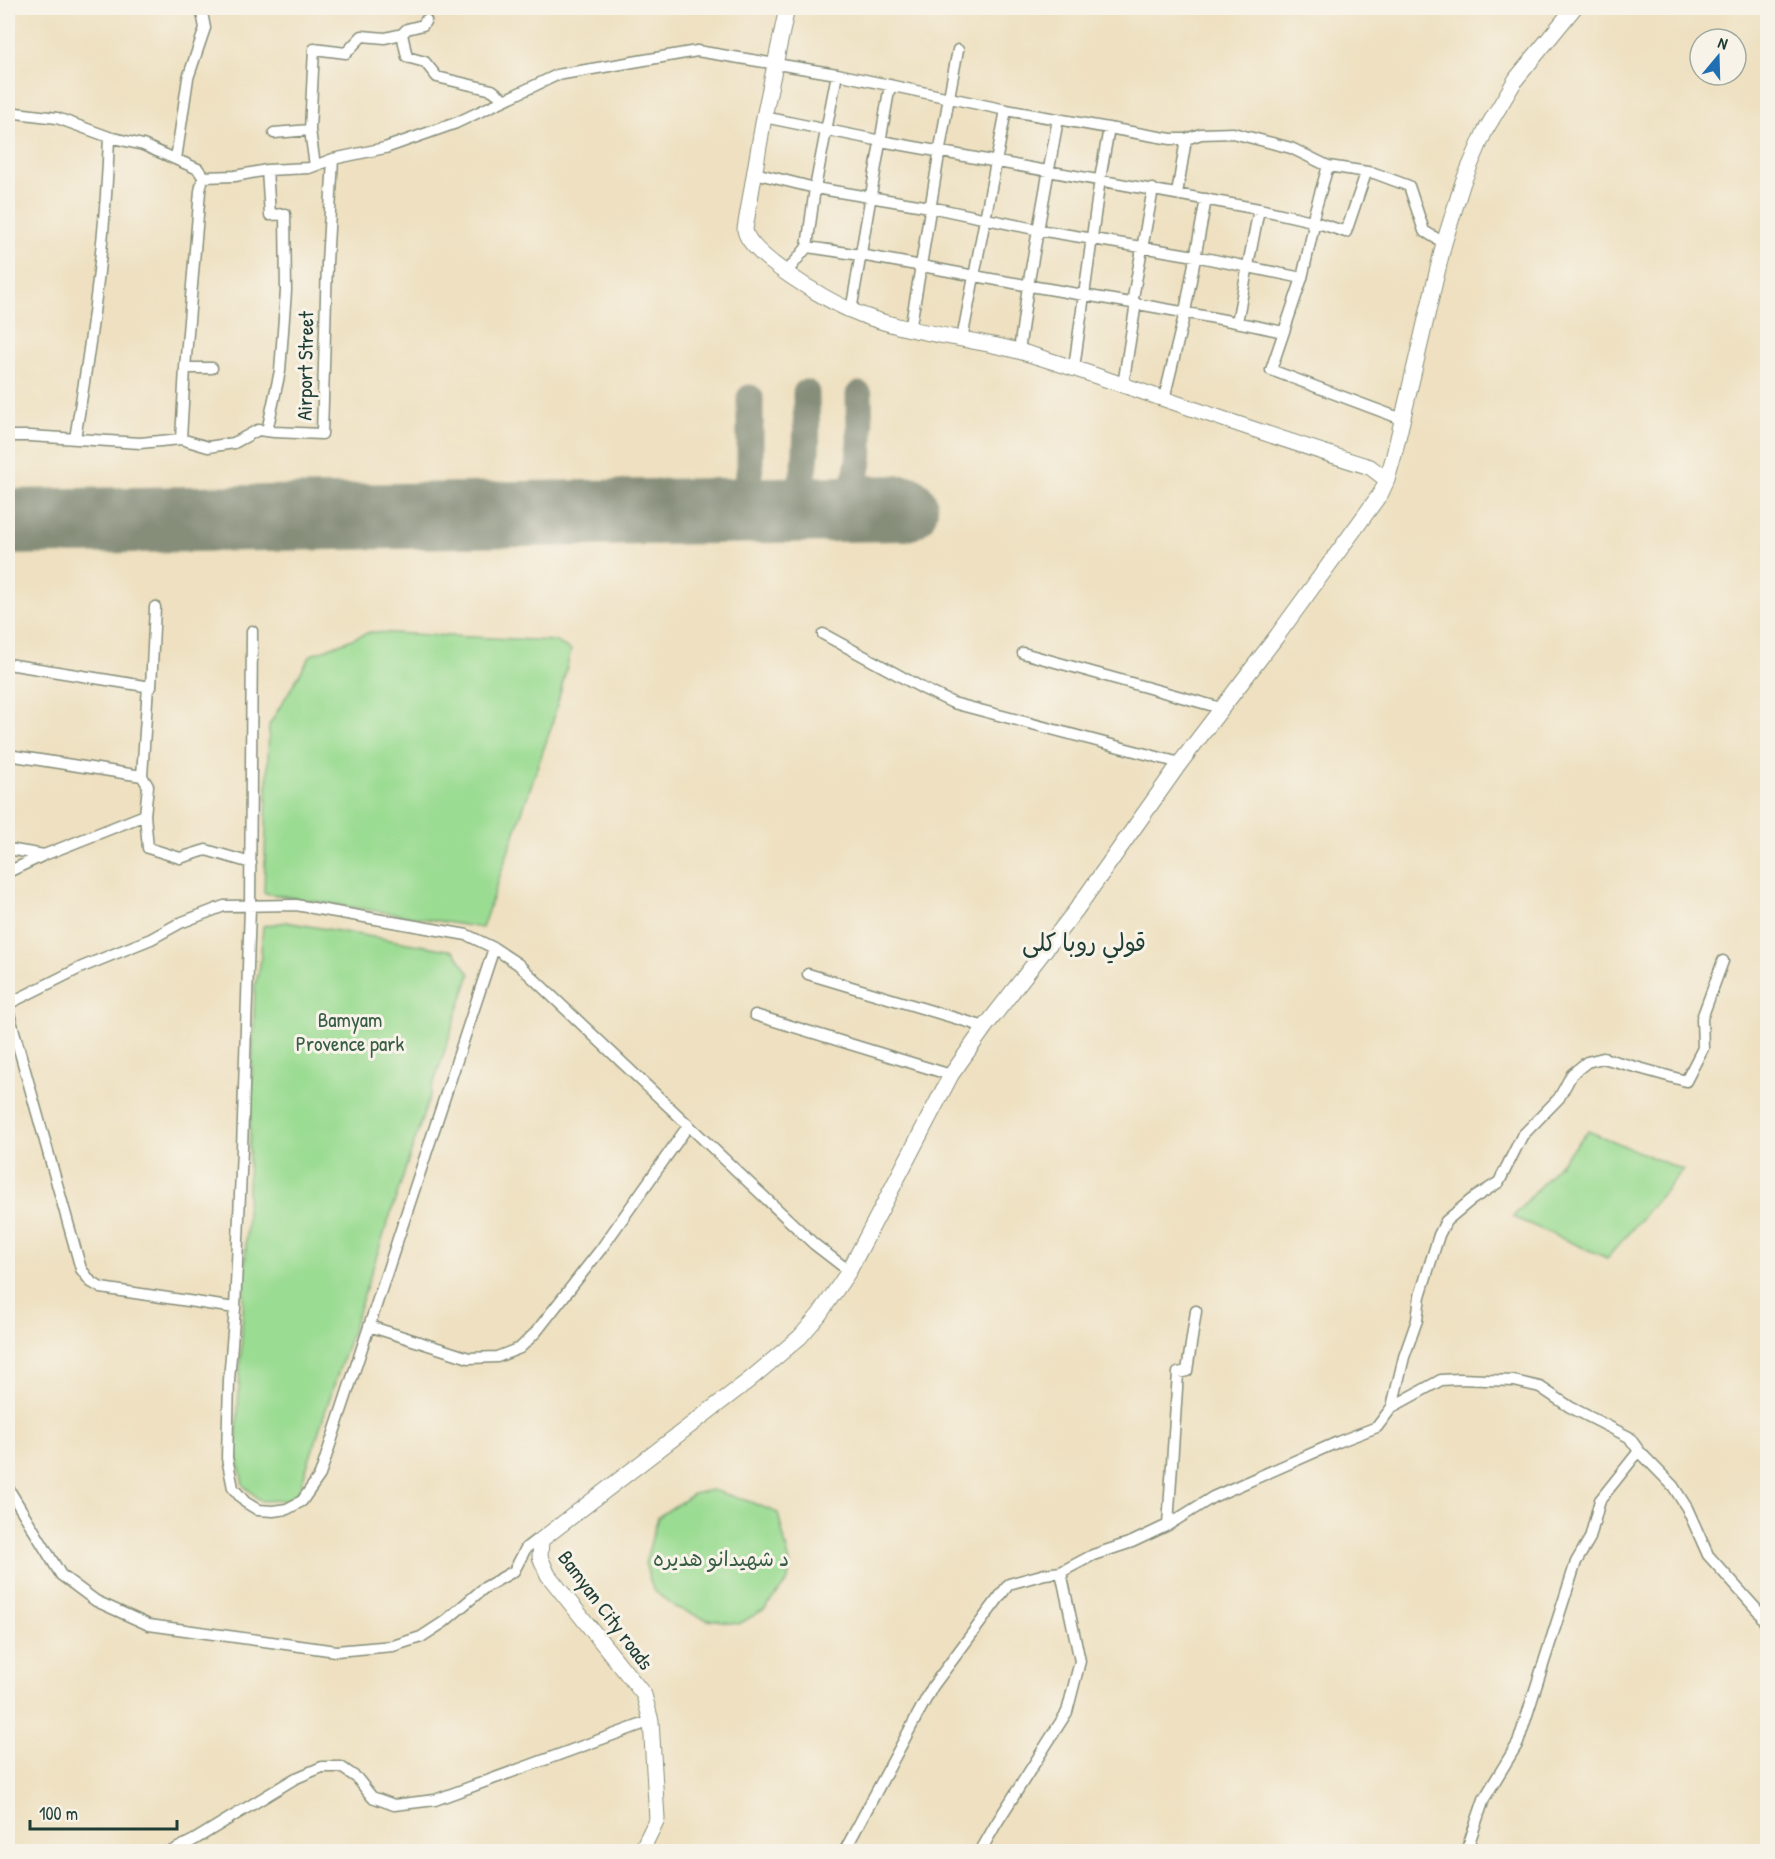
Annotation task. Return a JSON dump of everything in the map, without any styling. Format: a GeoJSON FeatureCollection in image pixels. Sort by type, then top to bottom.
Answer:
{"type":"FeatureCollection","features":[{"type":"Feature","properties":{"kind":"street"},"geometry":{"type":"LineString","coordinates":[[176,159],[188,78],[205,28],[201,8]]}},
{"type":"Feature","properties":{"kind":"street"},"geometry":{"type":"LineString","coordinates":[[788,8],[764,117],[746,235],[756,248],[786,273],[851,311],[910,329],[1019,351],[1074,368],[1370,467],[1387,480]]}},
{"type":"Feature","properties":{"kind":"street","name":"Bamyan City roads"},"geometry":{"type":"LineString","coordinates":[[641,1851],[657,1819],[651,1720],[644,1695],[548,1575],[540,1557],[541,1540],[748,1381],[800,1337],[819,1314],[849,1271],[951,1075],[985,1027],[1076,910],[1180,763],[1381,493],[1387,480],[1444,243],[1463,182],[1485,131],[1516,79],[1574,8]]}},
{"type":"Feature","properties":{"kind":"street"},"geometry":{"type":"LineString","coordinates":[[315,166],[310,130],[314,49],[346,53],[362,36],[385,38],[402,34],[407,29],[423,25],[426,20]]}},
{"type":"Feature","properties":{"kind":"street"},"geometry":{"type":"LineString","coordinates":[[402,34],[407,57],[425,62],[437,77],[492,90],[504,99]]}},
{"type":"Feature","properties":{"kind":"street"},"geometry":{"type":"LineString","coordinates":[[910,329],[958,50]]}},
{"type":"Feature","properties":{"kind":"street"},"geometry":{"type":"LineString","coordinates":[[203,177],[309,168],[333,159],[395,145],[456,123],[557,75],[697,51],[837,74],[1006,110],[1171,139],[1186,139],[1201,134],[1233,133],[1291,148],[1328,166],[1374,173],[1409,186],[1424,231],[1444,243]]}},
{"type":"Feature","properties":{"kind":"street"},"geometry":{"type":"LineString","coordinates":[[786,273],[807,247],[815,188],[837,74]]}},
{"type":"Feature","properties":{"kind":"street"},"geometry":{"type":"LineString","coordinates":[[851,311],[890,85]]}},
{"type":"Feature","properties":{"kind":"street"},"geometry":{"type":"LineString","coordinates":[[962,339],[1006,110]]}},
{"type":"Feature","properties":{"kind":"street"},"geometry":{"type":"LineString","coordinates":[[8,112],[57,118],[109,137],[143,145],[198,169],[203,177],[185,368],[181,439]]}},
{"type":"Feature","properties":{"kind":"street"},"geometry":{"type":"LineString","coordinates":[[764,117],[881,141],[1259,209],[1347,232],[1366,173]]}},
{"type":"Feature","properties":{"kind":"street"},"geometry":{"type":"LineString","coordinates":[[1019,351],[1028,286],[1058,119]]}},
{"type":"Feature","properties":{"kind":"street"},"geometry":{"type":"LineString","coordinates":[[1074,368],[1109,128]]}},
{"type":"Feature","properties":{"kind":"street"},"geometry":{"type":"LineString","coordinates":[[274,133],[310,130]]}},
{"type":"Feature","properties":{"kind":"street"},"geometry":{"type":"LineString","coordinates":[[75,438],[85,379],[97,279],[107,187],[109,137]]}},
{"type":"Feature","properties":{"kind":"street"},"geometry":{"type":"LineString","coordinates":[[1177,194],[1186,139]]}},
{"type":"Feature","properties":{"kind":"street","name":"Airport Street"},"geometry":{"type":"LineString","coordinates":[[8,436],[140,443],[181,439],[208,447],[234,443],[258,430],[322,434],[327,263],[333,159]]}},
{"type":"Feature","properties":{"kind":"street"},"geometry":{"type":"LineString","coordinates":[[1328,166],[1312,221],[1313,230],[1302,278],[1271,370],[1402,419]]}},
{"type":"Feature","properties":{"kind":"street"},"geometry":{"type":"LineString","coordinates":[[267,170],[270,215],[285,213],[286,291],[280,371],[267,431]]}},
{"type":"Feature","properties":{"kind":"street"},"geometry":{"type":"LineString","coordinates":[[755,173],[815,188],[930,207],[1039,230],[1195,256],[1302,278]]}},
{"type":"Feature","properties":{"kind":"street"},"geometry":{"type":"LineString","coordinates":[[1123,385],[1141,248],[1153,189]]}},
{"type":"Feature","properties":{"kind":"street"},"geometry":{"type":"LineString","coordinates":[[1164,399],[1185,312],[1206,199]]}},
{"type":"Feature","properties":{"kind":"street"},"geometry":{"type":"LineString","coordinates":[[1237,322],[1259,209]]}},
{"type":"Feature","properties":{"kind":"street"},"geometry":{"type":"LineString","coordinates":[[807,247],[861,254],[1028,286],[1185,312],[1283,332]]}},
{"type":"Feature","properties":{"kind":"street"},"geometry":{"type":"LineString","coordinates":[[185,368],[212,368]]}},
{"type":"Feature","properties":{"kind":"street"},"geometry":{"type":"LineString","coordinates":[[155,607],[151,687],[148,687],[142,776],[148,786],[145,815],[148,848],[180,858],[206,850],[251,863]]}},
{"type":"Feature","properties":{"kind":"street"},"geometry":{"type":"LineString","coordinates":[[252,631],[250,907],[227,1458],[233,1488],[245,1502],[258,1510],[273,1512],[287,1509],[302,1501],[320,1475],[494,948]]}},
{"type":"Feature","properties":{"kind":"street"},"geometry":{"type":"LineString","coordinates":[[823,634],[953,703],[1180,763]]}},
{"type":"Feature","properties":{"kind":"street"},"geometry":{"type":"LineString","coordinates":[[1023,653],[1221,708]]}},
{"type":"Feature","properties":{"kind":"street"},"geometry":{"type":"LineString","coordinates":[[8,664],[151,687]]}},
{"type":"Feature","properties":{"kind":"street"},"geometry":{"type":"LineString","coordinates":[[8,755],[142,776]]}},
{"type":"Feature","properties":{"kind":"street"},"geometry":{"type":"LineString","coordinates":[[8,872],[44,855],[145,815]]}},
{"type":"Feature","properties":{"kind":"street"},"geometry":{"type":"LineString","coordinates":[[8,849],[44,855]]}},
{"type":"Feature","properties":{"kind":"street"},"geometry":{"type":"LineString","coordinates":[[8,1004],[82,967],[224,906],[296,905],[467,935],[494,948],[518,964],[814,1244],[849,1271]]}},
{"type":"Feature","properties":{"kind":"street"},"geometry":{"type":"LineString","coordinates":[[844,1851],[933,1686],[1009,1584],[1061,1572],[1093,1554],[1132,1542],[1168,1525],[1213,1497],[1377,1427],[1392,1407],[1404,1357],[1417,1320],[1420,1296],[1446,1221],[1471,1200],[1499,1182],[1522,1136],[1558,1098],[1572,1074],[1587,1062],[1603,1058],[1686,1081],[1703,1048],[1702,1018],[1723,961]]}},
{"type":"Feature","properties":{"kind":"street"},"geometry":{"type":"LineString","coordinates":[[808,974],[985,1027]]}},
{"type":"Feature","properties":{"kind":"street"},"geometry":{"type":"LineString","coordinates":[[8,1010],[81,1269],[91,1282],[101,1288],[235,1308]]}},
{"type":"Feature","properties":{"kind":"street"},"geometry":{"type":"LineString","coordinates":[[755,1015],[951,1075]]}},
{"type":"Feature","properties":{"kind":"street"},"geometry":{"type":"LineString","coordinates":[[369,1326],[469,1358],[497,1357],[520,1348],[536,1332],[601,1249],[688,1126]]}},
{"type":"Feature","properties":{"kind":"street"},"geometry":{"type":"LineString","coordinates":[[1168,1525],[1178,1373],[1187,1371],[1196,1311]]}},
{"type":"Feature","properties":{"kind":"street"},"geometry":{"type":"LineString","coordinates":[[1392,1407],[1441,1380],[1514,1382],[1540,1387],[1570,1407],[1629,1437],[1639,1451],[1673,1486],[1687,1508],[1708,1555],[1759,1612],[1767,1628]]}},
{"type":"Feature","properties":{"kind":"street"},"geometry":{"type":"LineString","coordinates":[[1466,1851],[1484,1799],[1518,1743],[1576,1562],[1590,1538],[1600,1500],[1639,1451]]}},
{"type":"Feature","properties":{"kind":"street"},"geometry":{"type":"LineString","coordinates":[[8,1488],[61,1575],[96,1602],[148,1625],[336,1651],[393,1646],[421,1637],[444,1622],[484,1588],[514,1571],[526,1548],[535,1541],[541,1540]]}},
{"type":"Feature","properties":{"kind":"street"},"geometry":{"type":"LineString","coordinates":[[980,1851],[1067,1712],[1080,1661],[1061,1572]]}},
{"type":"Feature","properties":{"kind":"street"},"geometry":{"type":"LineString","coordinates":[[170,1851],[194,1840],[294,1779],[322,1767],[341,1767],[357,1778],[372,1797],[394,1805],[435,1800],[651,1720]]}},
{"type":"Feature","properties":{"kind":"green space"},"geometry":{"type":"Polygon","coordinates":[[[370,632],[555,641],[571,650],[552,725],[482,928],[264,893],[269,725],[311,655],[370,632]]]}},
{"type":"Feature","properties":{"kind":"green space","name":"Bamyam Provence park"},"geometry":{"type":"Polygon","coordinates":[[[286,922],[454,951],[470,974],[299,1491],[287,1500],[261,1501],[243,1485],[236,1449],[255,985],[260,966],[263,926],[286,922]]]}},
{"type":"Feature","properties":{"kind":"green space"},"geometry":{"type":"Polygon","coordinates":[[[1588,1131],[1683,1170],[1607,1258],[1513,1217],[1588,1131]]]}},
{"type":"Feature","properties":{"kind":"green space","name":"د شهیدانو هدیره"},"geometry":{"type":"Polygon","coordinates":[[[712,1490],[778,1513],[790,1563],[788,1581],[765,1609],[739,1624],[708,1620],[675,1607],[653,1590],[645,1563],[658,1517],[693,1494],[712,1490]]]}},
{"type":"Feature","properties":{"kind":"taxiway"},"geometry":{"type":"LineString","coordinates":[[767,510],[784,501],[798,488],[802,480],[806,442],[806,393]]}},
{"type":"Feature","properties":{"kind":"taxiway"},"geometry":{"type":"LineString","coordinates":[[819,510],[844,496],[855,479],[860,444],[859,395]]}},
{"type":"Feature","properties":{"kind":"taxiway"},"geometry":{"type":"LineString","coordinates":[[713,511],[733,501],[748,481],[750,398]]}},
{"type":"Feature","properties":{"kind":"runway"},"geometry":{"type":"LineString","coordinates":[[8,522],[905,508]]}},
{"type":"Feature","properties":{"kind":"district","name":"قولي روبا کلی"},"geometry":{"type":"Point","coordinates":[1084,942]}}]}
